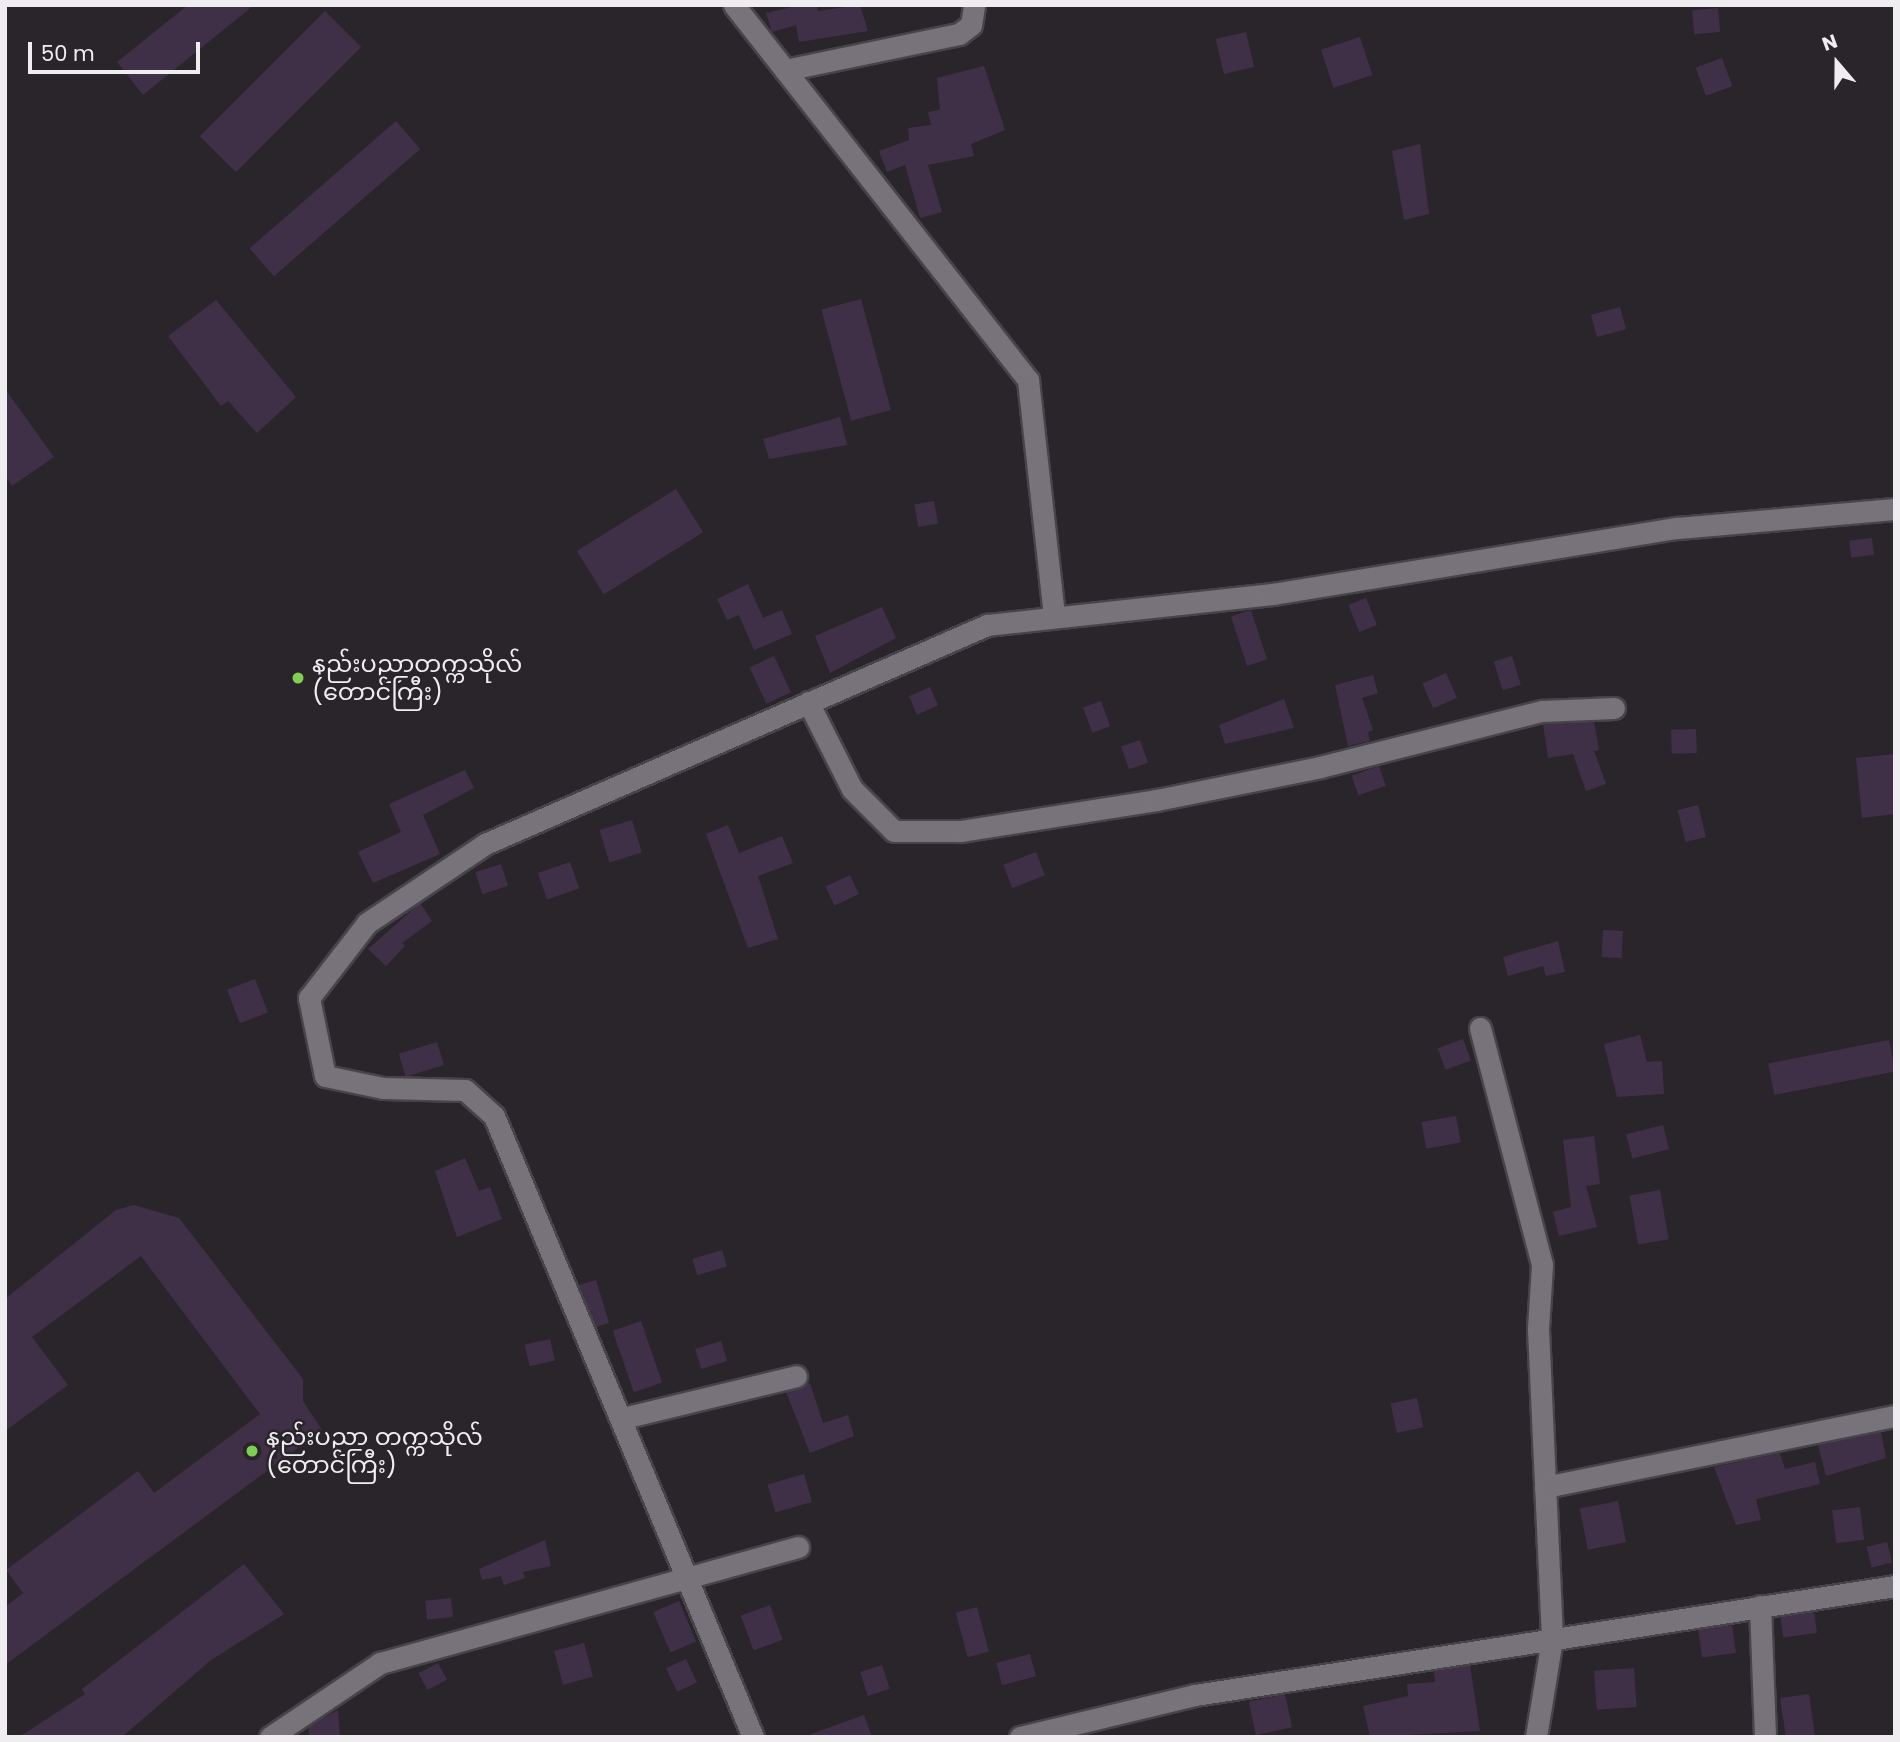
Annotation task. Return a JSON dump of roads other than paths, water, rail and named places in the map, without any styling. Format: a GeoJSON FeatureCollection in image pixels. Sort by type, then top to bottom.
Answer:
{"type":"FeatureCollection","features":[{"type":"Feature","properties":{"kind":"street"},"geometry":{"type":"LineString","coordinates":[[734,5],[1028,380],[1054,617]]}},
{"type":"Feature","properties":{"kind":"street"},"geometry":{"type":"LineString","coordinates":[[785,70],[959,34],[971,24],[974,5]]}},
{"type":"Feature","properties":{"kind":"street"},"geometry":{"type":"LineString","coordinates":[[753,1737],[686,1581],[623,1418],[495,1116],[465,1090],[383,1088],[325,1076],[309,998],[368,923],[485,844],[987,625],[1273,594],[1677,528],[1895,509]]}},
{"type":"Feature","properties":{"kind":"street"},"geometry":{"type":"LineString","coordinates":[[808,702],[852,789],[894,831],[961,831],[1157,800],[1320,767],[1542,710],[1614,708]]}},
{"type":"Feature","properties":{"kind":"street"},"geometry":{"type":"LineString","coordinates":[[1480,1027],[1542,1265],[1538,1329],[1552,1639],[1536,1737]]}},
{"type":"Feature","properties":{"kind":"street"},"geometry":{"type":"LineString","coordinates":[[623,1418],[796,1376]]}},
{"type":"Feature","properties":{"kind":"street"},"geometry":{"type":"LineString","coordinates":[[1545,1487],[1895,1416]]}},
{"type":"Feature","properties":{"kind":"street"},"geometry":{"type":"LineString","coordinates":[[270,1737],[380,1663],[478,1632],[686,1581],[798,1546]]}},
{"type":"Feature","properties":{"kind":"street"},"geometry":{"type":"LineString","coordinates":[[1020,1737],[1195,1695],[1895,1586]]}},
{"type":"Feature","properties":{"kind":"street"},"geometry":{"type":"LineString","coordinates":[[1760,1606],[1765,1737]]}},
{"type":"Feature","properties":{"kind":"place","name":"နည်းပညာတက္ကသိုလ် (တောင်ကြီး)"},"geometry":{"type":"Point","coordinates":[298,678]}},
{"type":"Feature","properties":{"kind":"place","name":"နည်းပညာ တက္ကသိုလ် (တောင်ကြီး)"},"geometry":{"type":"Point","coordinates":[252,1451]}}]}
